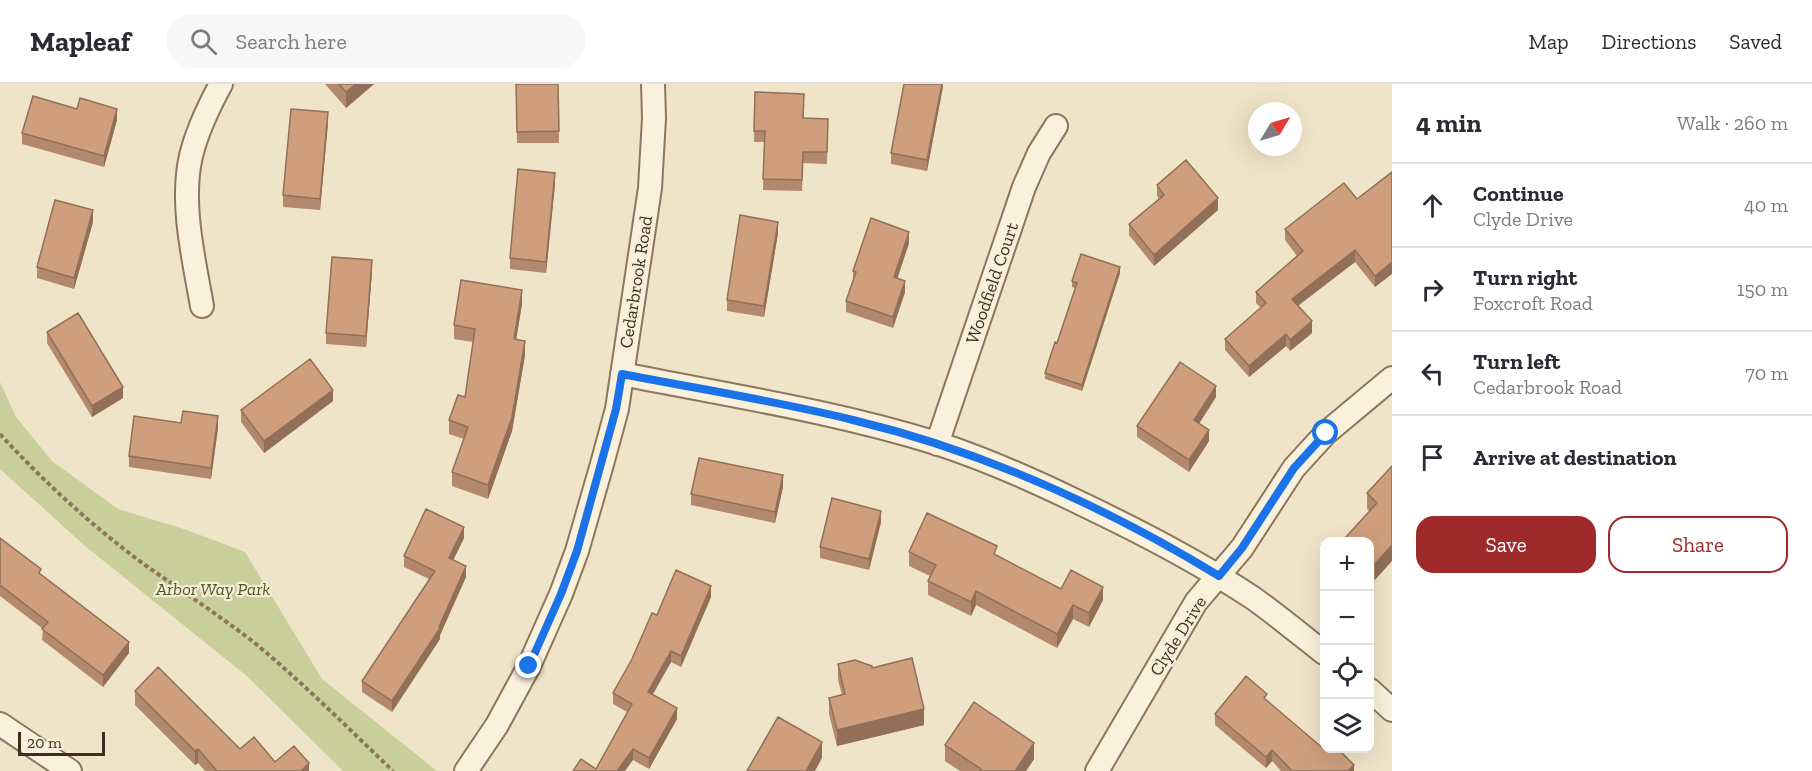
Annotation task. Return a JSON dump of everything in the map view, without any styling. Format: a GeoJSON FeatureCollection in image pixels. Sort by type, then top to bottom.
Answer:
{"type":"FeatureCollection","features":[{"type":"Feature","properties":{"kind":"street"},"geometry":{"type":"LineString","coordinates":[[202,306],[190,239],[187,197],[191,156],[208,108],[221,84]]}},
{"type":"Feature","properties":{"kind":"street","name":"Cedarbrook Road"},"geometry":{"type":"LineString","coordinates":[[466,771],[502,715],[529,666],[561,594],[577,551],[602,464],[616,409],[650,188],[654,118],[653,84]]}},
{"type":"Feature","properties":{"kind":"street","name":"Woodfield Court"},"geometry":{"type":"LineString","coordinates":[[937,444],[1024,187],[1039,153],[1056,126]]}},
{"type":"Feature","properties":{"kind":"street"},"geometry":{"type":"LineString","coordinates":[[622,374],[763,400],[854,420],[937,444],[996,465],[1058,492],[1189,558],[1254,599],[1320,650]]}},
{"type":"Feature","properties":{"kind":"street","name":"Clyde Drive"},"geometry":{"type":"LineString","coordinates":[[1097,771],[1196,602],[1242,548],[1294,468],[1326,433],[1392,378]]}},
{"type":"Feature","properties":{"kind":"street"},"geometry":{"type":"LineString","coordinates":[[1374,694],[1392,710]]}},
{"type":"Feature","properties":{"kind":"street"},"geometry":{"type":"LineString","coordinates":[[0,724],[70,771]]}},
{"type":"Feature","properties":{"kind":"path"},"geometry":{"type":"LineString","coordinates":[[0,434],[87,520],[256,644],[393,771]]}},
{"type":"Feature","properties":{"kind":"green space","name":"Arbor Way Park"},"geometry":{"type":"Polygon","coordinates":[[[0,382],[16,417],[52,461],[118,509],[184,529],[245,552],[322,679],[437,771],[343,771],[248,677],[85,546],[0,469],[0,382]]]}},
{"type":"Feature","properties":{"kind":"building"},"geometry":{"type":"Polygon","coordinates":[[[339,84],[356,84],[346,92],[339,84]]]}},
{"type":"Feature","properties":{"kind":"building"},"geometry":{"type":"Polygon","coordinates":[[[516,84],[558,84],[559,131],[517,132],[516,84]]]}},
{"type":"Feature","properties":{"kind":"building"},"geometry":{"type":"Polygon","coordinates":[[[904,84],[942,84],[927,160],[891,153],[904,84]]]}},
{"type":"Feature","properties":{"kind":"building"},"geometry":{"type":"Polygon","coordinates":[[[755,92],[804,94],[803,118],[828,119],[827,152],[803,152],[802,180],[763,179],[765,131],[754,131],[755,92]]]}},
{"type":"Feature","properties":{"kind":"building"},"geometry":{"type":"Polygon","coordinates":[[[33,96],[77,109],[80,98],[117,109],[104,156],[22,133],[33,96]]]}},
{"type":"Feature","properties":{"kind":"building"},"geometry":{"type":"Polygon","coordinates":[[[291,109],[328,112],[320,199],[283,195],[291,109]]]}},
{"type":"Feature","properties":{"kind":"building"},"geometry":{"type":"Polygon","coordinates":[[[1186,160],[1218,198],[1154,255],[1129,224],[1164,195],[1157,185],[1186,160]]]}},
{"type":"Feature","properties":{"kind":"building"},"geometry":{"type":"Polygon","coordinates":[[[518,169],[555,173],[546,262],[510,258],[518,169]]]}},
{"type":"Feature","properties":{"kind":"building"},"geometry":{"type":"Polygon","coordinates":[[[1392,172],[1392,262],[1375,276],[1355,250],[1292,299],[1312,321],[1290,340],[1286,334],[1249,366],[1225,339],[1266,303],[1256,292],[1303,251],[1285,229],[1344,183],[1357,199],[1392,172]]]}},
{"type":"Feature","properties":{"kind":"building"},"geometry":{"type":"Polygon","coordinates":[[[55,200],[93,210],[74,278],[37,267],[55,200]]]}},
{"type":"Feature","properties":{"kind":"building"},"geometry":{"type":"Polygon","coordinates":[[[740,215],[778,222],[764,306],[727,300],[740,215]]]}},
{"type":"Feature","properties":{"kind":"building"},"geometry":{"type":"Polygon","coordinates":[[[871,218],[909,232],[894,277],[905,281],[893,317],[846,301],[856,272],[853,271],[871,218]]]}},
{"type":"Feature","properties":{"kind":"building"},"geometry":{"type":"Polygon","coordinates":[[[1081,254],[1120,267],[1082,385],[1045,373],[1077,283],[1072,281],[1081,254]]]}},
{"type":"Feature","properties":{"kind":"building"},"geometry":{"type":"Polygon","coordinates":[[[332,257],[372,260],[366,336],[326,333],[332,257]]]}},
{"type":"Feature","properties":{"kind":"building"},"geometry":{"type":"Polygon","coordinates":[[[461,280],[522,290],[514,339],[525,341],[512,417],[488,485],[452,472],[468,427],[449,420],[458,395],[465,397],[475,329],[454,325],[461,280]]]}},
{"type":"Feature","properties":{"kind":"building"},"geometry":{"type":"Polygon","coordinates":[[[78,313],[123,387],[92,406],[47,332],[78,313]]]}},
{"type":"Feature","properties":{"kind":"building"},"geometry":{"type":"Polygon","coordinates":[[[310,359],[333,390],[264,441],[241,410],[310,359]]]}},
{"type":"Feature","properties":{"kind":"building"},"geometry":{"type":"Polygon","coordinates":[[[1180,362],[1216,386],[1194,420],[1209,430],[1189,460],[1137,426],[1180,362]]]}},
{"type":"Feature","properties":{"kind":"building"},"geometry":{"type":"Polygon","coordinates":[[[183,411],[218,416],[211,468],[129,456],[134,416],[181,423],[183,411]]]}},
{"type":"Feature","properties":{"kind":"building"},"geometry":{"type":"Polygon","coordinates":[[[699,458],[783,475],[775,512],[691,494],[699,458]]]}},
{"type":"Feature","properties":{"kind":"building"},"geometry":{"type":"Polygon","coordinates":[[[1392,466],[1392,545],[1375,564],[1374,537],[1346,537],[1377,503],[1367,493],[1392,466]]]}},
{"type":"Feature","properties":{"kind":"building"},"geometry":{"type":"Polygon","coordinates":[[[832,498],[881,511],[869,559],[820,547],[832,498]]]}},
{"type":"Feature","properties":{"kind":"building"},"geometry":{"type":"Polygon","coordinates":[[[426,509],[464,527],[449,558],[466,566],[440,628],[392,701],[362,681],[435,571],[404,556],[426,509]]]}},
{"type":"Feature","properties":{"kind":"building"},"geometry":{"type":"Polygon","coordinates":[[[927,513],[997,546],[994,554],[1061,589],[1071,570],[1103,587],[1089,613],[1073,605],[1057,634],[976,591],[971,602],[928,581],[936,565],[909,552],[927,513]]]}},
{"type":"Feature","properties":{"kind":"building"},"geometry":{"type":"Polygon","coordinates":[[[0,538],[41,569],[39,573],[129,642],[103,675],[42,629],[48,622],[0,585],[0,538]]]}},
{"type":"Feature","properties":{"kind":"building"},"geometry":{"type":"Polygon","coordinates":[[[676,570],[711,586],[681,656],[671,651],[648,692],[677,708],[649,758],[633,749],[617,771],[573,771],[581,759],[596,769],[632,704],[613,693],[632,659],[652,613],[657,615],[676,570]]]}},
{"type":"Feature","properties":{"kind":"building"},"geometry":{"type":"Polygon","coordinates":[[[912,658],[924,709],[837,730],[829,698],[845,694],[838,664],[855,660],[872,666],[872,668],[912,658]]]}},
{"type":"Feature","properties":{"kind":"building"},"geometry":{"type":"Polygon","coordinates":[[[158,667],[240,749],[254,737],[275,762],[294,746],[309,763],[301,771],[217,771],[198,749],[195,751],[135,691],[158,667]]]}},
{"type":"Feature","properties":{"kind":"building"},"geometry":{"type":"Polygon","coordinates":[[[1246,676],[1267,694],[1264,698],[1320,746],[1320,753],[1342,753],[1354,765],[1350,771],[1292,771],[1272,750],[1266,757],[1215,714],[1246,676]]]}},
{"type":"Feature","properties":{"kind":"building"},"geometry":{"type":"Polygon","coordinates":[[[974,702],[1034,743],[1015,771],[980,771],[981,769],[945,745],[974,702]]]}},
{"type":"Feature","properties":{"kind":"building"},"geometry":{"type":"Polygon","coordinates":[[[778,717],[822,742],[806,771],[747,771],[778,717]]]}},
{"type":"Feature","properties":{"kind":"route"},"geometry":{"type":"LineString","coordinates":[[529,666],[577,551],[616,409],[622,374],[763,400],[854,420],[937,444],[996,465],[1058,492],[1189,558],[1219,576],[1242,548],[1294,468],[1326,433]]}}]}
